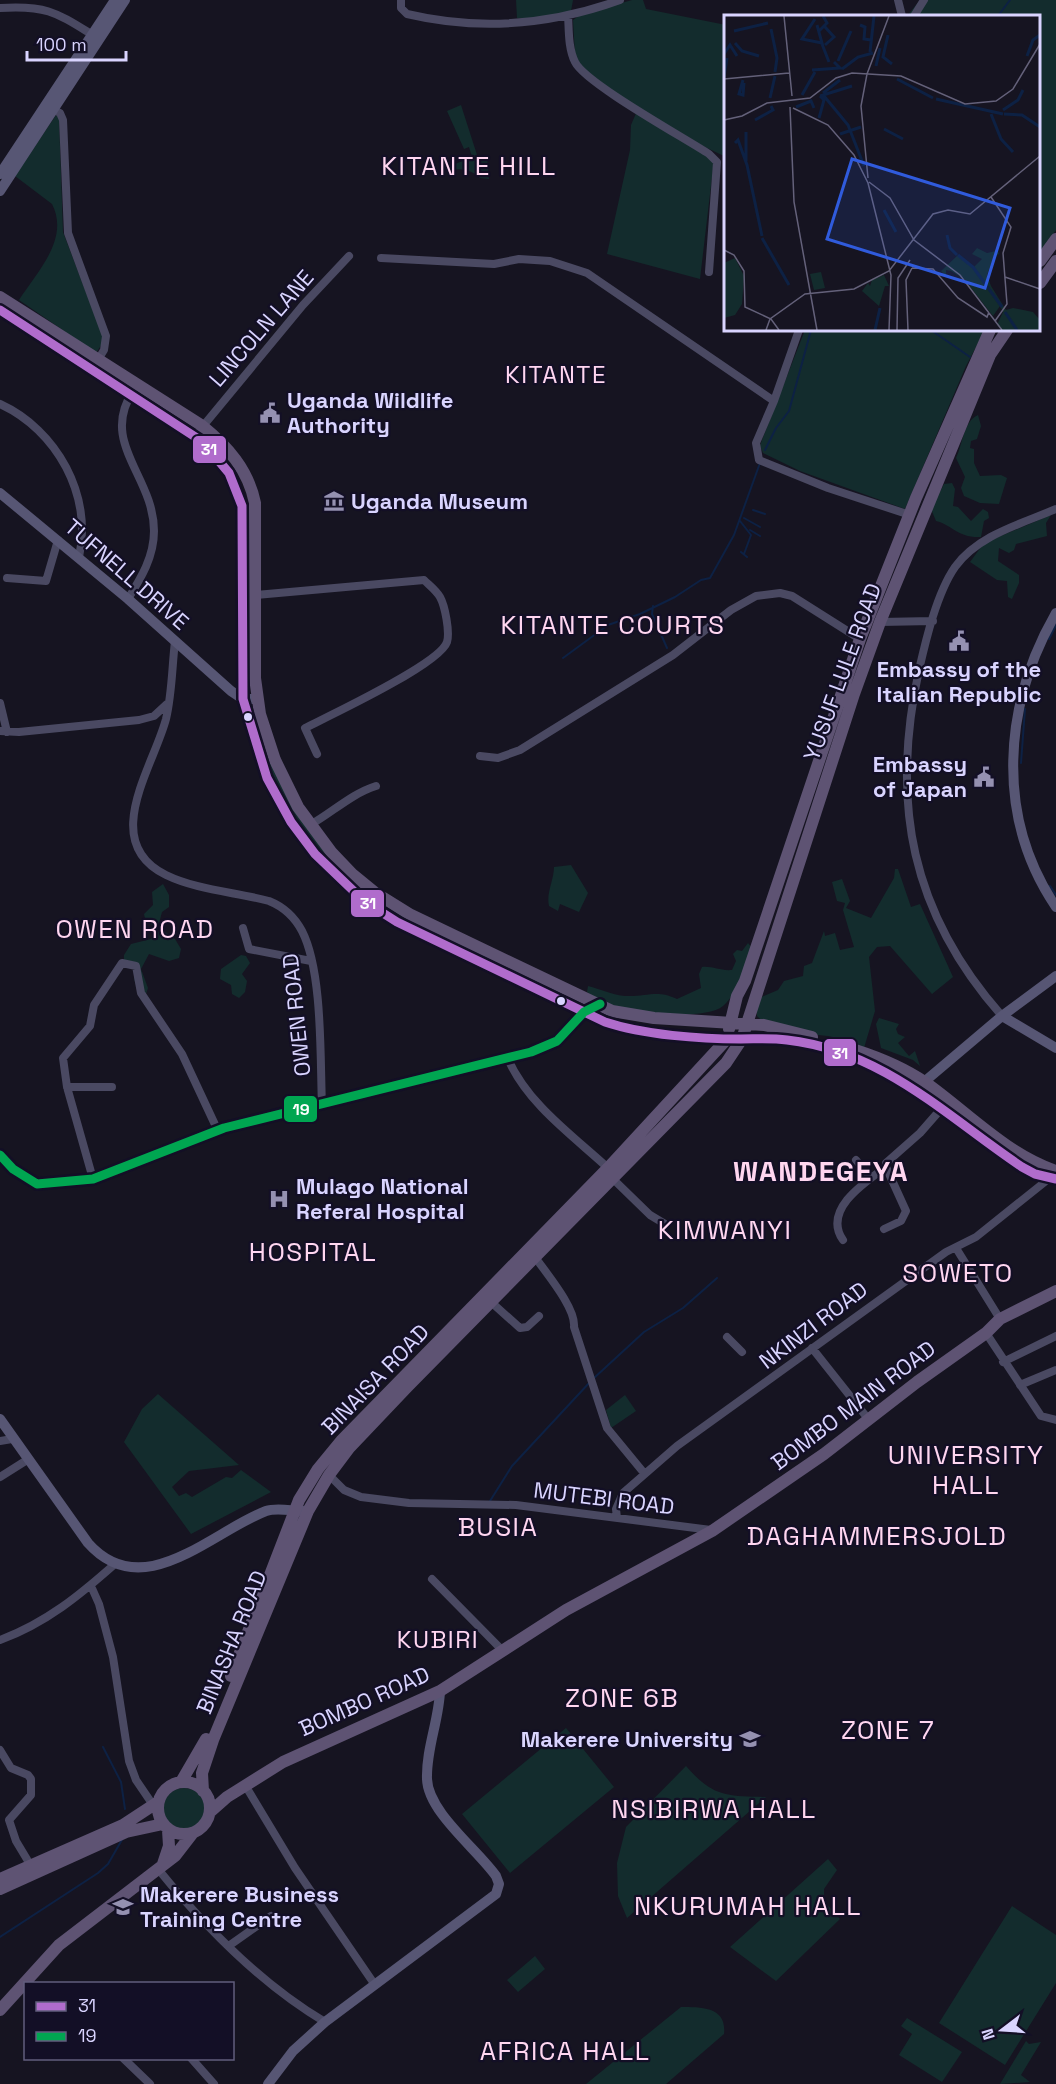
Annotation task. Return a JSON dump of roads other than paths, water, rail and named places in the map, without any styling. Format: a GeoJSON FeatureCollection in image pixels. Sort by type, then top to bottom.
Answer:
{"type":"FeatureCollection","features":[{"type":"Feature","properties":{"kind":"main road"},"geometry":{"type":"LineString","coordinates":[[1041,260],[1056,239]]}},
{"type":"Feature","properties":{"kind":"main road"},"geometry":{"type":"LineString","coordinates":[[1041,282],[1056,261]]}},
{"type":"Feature","properties":{"kind":"main road"},"geometry":{"type":"LineString","coordinates":[[0,297],[95,364],[131,394],[194,436],[218,457],[229,473],[242,506],[249,675],[275,760],[289,792],[310,825],[332,853],[367,886],[409,921],[569,1005],[625,1029],[727,1039],[787,1040],[852,1057],[916,1089],[941,1109],[991,1140]]}},
{"type":"Feature","properties":{"kind":"main road"},"geometry":{"type":"LineString","coordinates":[[0,310],[95,364],[138,383],[201,425],[221,441],[237,460],[252,489],[256,525],[256,595],[249,675],[243,699],[267,778],[291,822],[315,854],[364,901],[628,1015],[748,1024],[828,1040],[899,1067],[924,1083],[1035,1174],[1054,1176]]}},
{"type":"Feature","properties":{"kind":"main road","name":"YUSUF LULE ROAD"},"geometry":{"type":"LineString","coordinates":[[727,1039],[730,1023],[780,897],[798,861],[848,692],[860,639],[910,515],[989,332]]}},
{"type":"Feature","properties":{"kind":"main road","name":"YUSUF LULE ROAD"},"geometry":{"type":"LineString","coordinates":[[742,1039],[748,1024],[780,897],[786,856],[848,692],[880,622],[990,355],[1006,332]]}},
{"type":"Feature","properties":{"kind":"main road"},"geometry":{"type":"LineString","coordinates":[[786,856],[798,861]]}},
{"type":"Feature","properties":{"kind":"main road","name":"BINAISA ROAD"},"geometry":{"type":"LineString","coordinates":[[309,1511],[329,1474],[350,1447],[535,1257],[727,1039]]}},
{"type":"Feature","properties":{"kind":"main road","name":"BINAISA ROAD"},"geometry":{"type":"LineString","coordinates":[[181,1782],[196,1760],[213,1723],[294,1511],[314,1475],[341,1442],[610,1173],[726,1063],[742,1039]]}},
{"type":"Feature","properties":{"kind":"main road","name":"BOMBO MAIN ROAD"},"geometry":{"type":"LineString","coordinates":[[673,1551],[712,1531],[782,1485],[986,1333],[1000,1319],[1056,1291]]}},
{"type":"Feature","properties":{"kind":"main road","name":"BINASHA ROAD"},"geometry":{"type":"LineString","coordinates":[[205,1793],[201,1778],[206,1758],[309,1511]]}},
{"type":"Feature","properties":{"kind":"main road","name":"BOMBO ROAD"},"geometry":{"type":"LineString","coordinates":[[210,1812],[245,1785],[299,1754],[440,1691],[566,1610],[673,1551]]}},
{"type":"Feature","properties":{"kind":"main road"},"geometry":{"type":"LineString","coordinates":[[0,1879],[123,1825],[156,1803],[168,1787],[181,1782],[192,1784],[205,1793],[227,1797]]}},
{"type":"Feature","properties":{"kind":"main road"},"geometry":{"type":"LineString","coordinates":[[25,1982],[67,1939],[180,1851],[192,1833],[202,1827],[210,1812],[205,1793]]}},
{"type":"Feature","properties":{"kind":"main road"},"geometry":{"type":"LineString","coordinates":[[156,1803],[158,1813],[166,1827],[169,1845],[161,1867]]}},
{"type":"Feature","properties":{"kind":"main road"},"geometry":{"type":"LineString","coordinates":[[0,1889],[126,1832],[166,1827],[176,1834],[192,1833]]}},
{"type":"Feature","properties":{"kind":"main road"},"geometry":{"type":"LineString","coordinates":[[0,2010],[24,1983]]}},
{"type":"Feature","properties":{"kind":"street"},"geometry":{"type":"LineString","coordinates":[[0,191],[54,110],[115,0]]}},
{"type":"Feature","properties":{"kind":"street"},"geometry":{"type":"LineString","coordinates":[[0,174],[96,37],[125,0]]}},
{"type":"Feature","properties":{"kind":"street"},"geometry":{"type":"LineString","coordinates":[[401,0],[401,8],[407,14],[472,24],[534,21],[568,15],[620,0]]}},
{"type":"Feature","properties":{"kind":"street"},"geometry":{"type":"LineString","coordinates":[[897,0],[902,15]]}},
{"type":"Feature","properties":{"kind":"street"},"geometry":{"type":"LineString","coordinates":[[915,15],[924,0]]}},
{"type":"Feature","properties":{"kind":"street"},"geometry":{"type":"LineString","coordinates":[[0,8],[30,3],[56,12],[96,37]]}},
{"type":"Feature","properties":{"kind":"street"},"geometry":{"type":"LineString","coordinates":[[568,15],[571,51],[580,70],[606,90],[709,154],[717,162],[719,167],[709,273]]}},
{"type":"Feature","properties":{"kind":"street"},"geometry":{"type":"LineString","coordinates":[[54,110],[60,113],[63,120],[68,233],[106,336],[106,346],[95,364]]}},
{"type":"Feature","properties":{"kind":"street","name":"LINCOLN LANE"},"geometry":{"type":"LineString","coordinates":[[194,436],[201,425],[349,256]]}},
{"type":"Feature","properties":{"kind":"street"},"geometry":{"type":"LineString","coordinates":[[381,258],[494,264],[519,259],[550,261],[586,273],[774,401]]}},
{"type":"Feature","properties":{"kind":"street"},"geometry":{"type":"LineString","coordinates":[[798,332],[774,401],[756,443],[759,460],[828,488],[910,515]]}},
{"type":"Feature","properties":{"kind":"street"},"geometry":{"type":"LineString","coordinates":[[129,599],[150,559],[154,530],[146,492],[121,433],[121,412],[138,383]]}},
{"type":"Feature","properties":{"kind":"street"},"geometry":{"type":"LineString","coordinates":[[0,404],[19,415],[40,433],[68,468],[81,508],[83,540],[79,557]]}},
{"type":"Feature","properties":{"kind":"street","name":"TUFNELL DRIVE"},"geometry":{"type":"LineString","coordinates":[[0,493],[129,599],[243,699]]}},
{"type":"Feature","properties":{"kind":"street"},"geometry":{"type":"LineString","coordinates":[[1056,509],[981,542],[956,567],[933,621],[918,674],[908,735],[906,795],[918,870],[946,938],[973,983],[1002,1016],[1056,1048]]}},
{"type":"Feature","properties":{"kind":"street"},"geometry":{"type":"LineString","coordinates":[[7,578],[46,580],[58,540]]}},
{"type":"Feature","properties":{"kind":"street"},"geometry":{"type":"LineString","coordinates":[[256,595],[424,579],[442,603],[447,634],[444,647],[419,667],[305,728],[317,754]]}},
{"type":"Feature","properties":{"kind":"street"},"geometry":{"type":"LineString","coordinates":[[480,756],[498,758],[520,750],[673,655],[731,610],[756,596],[780,593],[792,596],[860,639]]}},
{"type":"Feature","properties":{"kind":"street"},"geometry":{"type":"LineString","coordinates":[[1056,613],[1028,670],[1020,698],[1013,742],[1013,790],[1016,816],[1031,865],[1056,907]]}},
{"type":"Feature","properties":{"kind":"street"},"geometry":{"type":"LineString","coordinates":[[880,622],[933,621]]}},
{"type":"Feature","properties":{"kind":"street","name":"OWEN ROAD"},"geometry":{"type":"LineString","coordinates":[[176,641],[166,718],[134,808],[133,836],[139,852],[156,869],[176,878],[279,905],[294,917],[303,932],[316,992],[322,1106]]}},
{"type":"Feature","properties":{"kind":"street"},"geometry":{"type":"LineString","coordinates":[[227,687],[249,675]]}},
{"type":"Feature","properties":{"kind":"street"},"geometry":{"type":"LineString","coordinates":[[243,699],[258,699]]}},
{"type":"Feature","properties":{"kind":"street"},"geometry":{"type":"LineString","coordinates":[[0,703],[3,731],[148,719],[168,703]]}},
{"type":"Feature","properties":{"kind":"street"},"geometry":{"type":"LineString","coordinates":[[310,825],[333,812],[354,795],[376,786]]}},
{"type":"Feature","properties":{"kind":"street"},"geometry":{"type":"LineString","coordinates":[[243,928],[249,949],[311,961]]}},
{"type":"Feature","properties":{"kind":"street"},"geometry":{"type":"LineString","coordinates":[[93,1179],[67,1087],[63,1058],[90,1026],[94,1005],[118,965],[127,962],[136,966],[141,993],[182,1054],[218,1131]]}},
{"type":"Feature","properties":{"kind":"street"},"geometry":{"type":"LineString","coordinates":[[924,1083],[1002,1016],[1056,976]]}},
{"type":"Feature","properties":{"kind":"street"},"geometry":{"type":"LineString","coordinates":[[568,988],[571,1024]]}},
{"type":"Feature","properties":{"kind":"street"},"geometry":{"type":"LineString","coordinates":[[0,1155],[13,1169],[37,1184],[93,1179],[218,1131],[508,1059],[555,1042],[584,1012],[600,1004]]}},
{"type":"Feature","properties":{"kind":"street"},"geometry":{"type":"LineString","coordinates":[[508,1059],[514,1072],[533,1097],[650,1215],[665,1224]]}},
{"type":"Feature","properties":{"kind":"street"},"geometry":{"type":"LineString","coordinates":[[67,1087],[112,1087]]}},
{"type":"Feature","properties":{"kind":"street"},"geometry":{"type":"LineString","coordinates":[[843,1240],[836,1230],[836,1224],[844,1204],[886,1167],[886,1163],[920,1133],[941,1109]]}},
{"type":"Feature","properties":{"kind":"street"},"geometry":{"type":"LineString","coordinates":[[856,1160],[871,1178]]}},
{"type":"Feature","properties":{"kind":"street"},"geometry":{"type":"LineString","coordinates":[[884,1229],[901,1221],[906,1211],[886,1167]]}},
{"type":"Feature","properties":{"kind":"street","name":"NKINZI ROAD"},"geometry":{"type":"LineString","coordinates":[[617,1518],[618,1500],[645,1473],[695,1432],[724,1414],[946,1252],[976,1237],[1054,1176]]}},
{"type":"Feature","properties":{"kind":"street"},"geometry":{"type":"LineString","coordinates":[[956,1248],[1000,1319]]}},
{"type":"Feature","properties":{"kind":"street"},"geometry":{"type":"LineString","coordinates":[[535,1257],[559,1292],[575,1321],[574,1327],[607,1428],[645,1473]]}},
{"type":"Feature","properties":{"kind":"street"},"geometry":{"type":"LineString","coordinates":[[491,1302],[520,1328],[527,1327],[539,1316]]}},
{"type":"Feature","properties":{"kind":"street"},"geometry":{"type":"LineString","coordinates":[[986,1333],[1042,1418],[1056,1420]]}},
{"type":"Feature","properties":{"kind":"street"},"geometry":{"type":"LineString","coordinates":[[727,1336],[742,1352]]}},
{"type":"Feature","properties":{"kind":"street"},"geometry":{"type":"LineString","coordinates":[[1003,1362],[1056,1336]]}},
{"type":"Feature","properties":{"kind":"street"},"geometry":{"type":"LineString","coordinates":[[812,1348],[869,1420]]}},
{"type":"Feature","properties":{"kind":"street"},"geometry":{"type":"LineString","coordinates":[[1020,1385],[1056,1370]]}},
{"type":"Feature","properties":{"kind":"street"},"geometry":{"type":"LineString","coordinates":[[0,1419],[88,1543],[98,1553],[116,1563],[137,1567],[159,1564],[194,1550],[266,1511],[309,1511]]}},
{"type":"Feature","properties":{"kind":"street"},"geometry":{"type":"LineString","coordinates":[[0,1441],[12,1439]]}},
{"type":"Feature","properties":{"kind":"street"},"geometry":{"type":"LineString","coordinates":[[0,1477],[27,1460]]}},
{"type":"Feature","properties":{"kind":"street","name":"MUTEBI ROAD"},"geometry":{"type":"LineString","coordinates":[[329,1474],[344,1490],[361,1497],[409,1503],[490,1503],[712,1531]]}},
{"type":"Feature","properties":{"kind":"street"},"geometry":{"type":"LineString","coordinates":[[0,1640],[52,1616],[116,1563]]}},
{"type":"Feature","properties":{"kind":"street"},"geometry":{"type":"LineString","coordinates":[[432,1579],[502,1650]]}},
{"type":"Feature","properties":{"kind":"street"},"geometry":{"type":"LineString","coordinates":[[91,1586],[99,1604],[113,1657],[129,1761],[136,1780],[156,1803]]}},
{"type":"Feature","properties":{"kind":"street"},"geometry":{"type":"LineString","coordinates":[[268,2084],[293,2050],[325,2022],[496,1894],[498,1880],[489,1866],[446,1818],[429,1793],[428,1769],[440,1691]]}},
{"type":"Feature","properties":{"kind":"street"},"geometry":{"type":"LineString","coordinates":[[0,1750],[11,1768],[28,1775],[31,1779],[31,1796],[9,1820],[16,1841],[31,1866]]}},
{"type":"Feature","properties":{"kind":"street"},"geometry":{"type":"LineString","coordinates":[[245,1785],[295,1868],[375,1985]]}},
{"type":"Feature","properties":{"kind":"street"},"geometry":{"type":"LineString","coordinates":[[161,1867],[183,1899],[278,1991],[325,2022]]}},
{"type":"Feature","properties":{"kind":"street"},"geometry":{"type":"LineString","coordinates":[[230,1945],[271,1916]]}},
{"type":"Feature","properties":{"kind":"street"},"geometry":{"type":"LineString","coordinates":[[35,1982],[36,1970]]}},
{"type":"Feature","properties":{"kind":"street"},"geometry":{"type":"LineString","coordinates":[[125,2060],[150,2084]]}},
{"type":"Feature","properties":{"kind":"street"},"geometry":{"type":"LineString","coordinates":[[193,2060],[214,2084]]}},
{"type":"Feature","properties":{"kind":"waterway"},"geometry":{"type":"LineString","coordinates":[[999,15],[1010,0]]}},
{"type":"Feature","properties":{"kind":"waterway"},"geometry":{"type":"LineString","coordinates":[[765,450],[776,428],[789,411],[810,332]]}},
{"type":"Feature","properties":{"kind":"waterway"},"geometry":{"type":"LineString","coordinates":[[934,332],[970,357]]}},
{"type":"Feature","properties":{"kind":"waterway"},"geometry":{"type":"LineString","coordinates":[[563,658],[608,625],[640,614],[675,597],[701,580],[710,578],[734,535],[760,463]]}},
{"type":"Feature","properties":{"kind":"waterway"},"geometry":{"type":"LineString","coordinates":[[753,510],[765,514]]}},
{"type":"Feature","properties":{"kind":"waterway"},"geometry":{"type":"LineString","coordinates":[[744,518],[760,527]]}},
{"type":"Feature","properties":{"kind":"waterway"},"geometry":{"type":"LineString","coordinates":[[740,521],[751,535],[744,554]]}},
{"type":"Feature","properties":{"kind":"waterway"},"geometry":{"type":"LineString","coordinates":[[750,530],[760,536]]}},
{"type":"Feature","properties":{"kind":"waterway"},"geometry":{"type":"LineString","coordinates":[[741,552],[747,557]]}},
{"type":"Feature","properties":{"kind":"waterway"},"geometry":{"type":"LineString","coordinates":[[653,606],[652,614],[667,648]]}},
{"type":"Feature","properties":{"kind":"waterway"},"geometry":{"type":"LineString","coordinates":[[1049,639],[1056,625]]}},
{"type":"Feature","properties":{"kind":"waterway"},"geometry":{"type":"LineString","coordinates":[[1021,763],[1025,709]]}},
{"type":"Feature","properties":{"kind":"waterway"},"geometry":{"type":"LineString","coordinates":[[1050,886],[1056,895]]}},
{"type":"Feature","properties":{"kind":"waterway"},"geometry":{"type":"LineString","coordinates":[[594,1378],[644,1332],[683,1308],[717,1278]]}},
{"type":"Feature","properties":{"kind":"waterway"},"geometry":{"type":"LineString","coordinates":[[490,1501],[512,1466],[590,1382]]}},
{"type":"Feature","properties":{"kind":"waterway"},"geometry":{"type":"LineString","coordinates":[[103,1747],[121,1782],[125,1809]]}},
{"type":"Feature","properties":{"kind":"waterway"},"geometry":{"type":"LineString","coordinates":[[0,1937],[98,1873],[108,1864],[123,1838]]}},
{"type":"Feature","properties":{"kind":"place","name":"Uganda Wildlife Authority"},"geometry":{"type":"Point","coordinates":[270,413]}},
{"type":"Feature","properties":{"kind":"place","name":"Uganda Museum"},"geometry":{"type":"Point","coordinates":[334,501]}},
{"type":"Feature","properties":{"kind":"place","name":"Embassy of the Italian Republic"},"geometry":{"type":"Point","coordinates":[959,641]}},
{"type":"Feature","properties":{"kind":"place","name":"Embassy of Japan"},"geometry":{"type":"Point","coordinates":[984,777]}},
{"type":"Feature","properties":{"kind":"place","name":"Mulago National Referal Hospital"},"geometry":{"type":"Point","coordinates":[279,1199]}},
{"type":"Feature","properties":{"kind":"place","name":"Makerere University"},"geometry":{"type":"Point","coordinates":[750,1739]}},
{"type":"Feature","properties":{"kind":"place","name":"Makerere Business Training Centre"},"geometry":{"type":"Point","coordinates":[123,1907]}},
{"type":"Feature","properties":{"kind":"district","name":"KITANTE HILL"},"geometry":{"type":"Point","coordinates":[469,166]}},
{"type":"Feature","properties":{"kind":"district","name":"KITANTE"},"geometry":{"type":"Point","coordinates":[556,374]}},
{"type":"Feature","properties":{"kind":"district","name":"KITANTE COURTS"},"geometry":{"type":"Point","coordinates":[613,625]}},
{"type":"Feature","properties":{"kind":"district","name":"OWEN ROAD"},"geometry":{"type":"Point","coordinates":[135,929]}},
{"type":"Feature","properties":{"kind":"district","name":"WANDEGEYA"},"geometry":{"type":"Point","coordinates":[821,1171]}},
{"type":"Feature","properties":{"kind":"district","name":"KIMWANYI"},"geometry":{"type":"Point","coordinates":[725,1230]}},
{"type":"Feature","properties":{"kind":"district","name":"HOSPITAL"},"geometry":{"type":"Point","coordinates":[313,1252]}},
{"type":"Feature","properties":{"kind":"district","name":"SOWETO"},"geometry":{"type":"Point","coordinates":[958,1273]}},
{"type":"Feature","properties":{"kind":"district","name":"UNIVERSITY HALL"},"geometry":{"type":"Point","coordinates":[966,1470]}},
{"type":"Feature","properties":{"kind":"district","name":"BUSIA"},"geometry":{"type":"Point","coordinates":[498,1527]}},
{"type":"Feature","properties":{"kind":"district","name":"DAGHAMMERSJOLD"},"geometry":{"type":"Point","coordinates":[877,1536]}},
{"type":"Feature","properties":{"kind":"district","name":"KUBIRI"},"geometry":{"type":"Point","coordinates":[438,1639]}},
{"type":"Feature","properties":{"kind":"district","name":"ZONE 6B"},"geometry":{"type":"Point","coordinates":[622,1698]}},
{"type":"Feature","properties":{"kind":"district","name":"ZONE 7"},"geometry":{"type":"Point","coordinates":[888,1730]}},
{"type":"Feature","properties":{"kind":"district","name":"NSIBIRWA HALL"},"geometry":{"type":"Point","coordinates":[714,1809]}},
{"type":"Feature","properties":{"kind":"district","name":"NKURUMAH HALL"},"geometry":{"type":"Point","coordinates":[748,1906]}},
{"type":"Feature","properties":{"kind":"district","name":"AFRICA HALL"},"geometry":{"type":"Point","coordinates":[565,2051]}}]}
